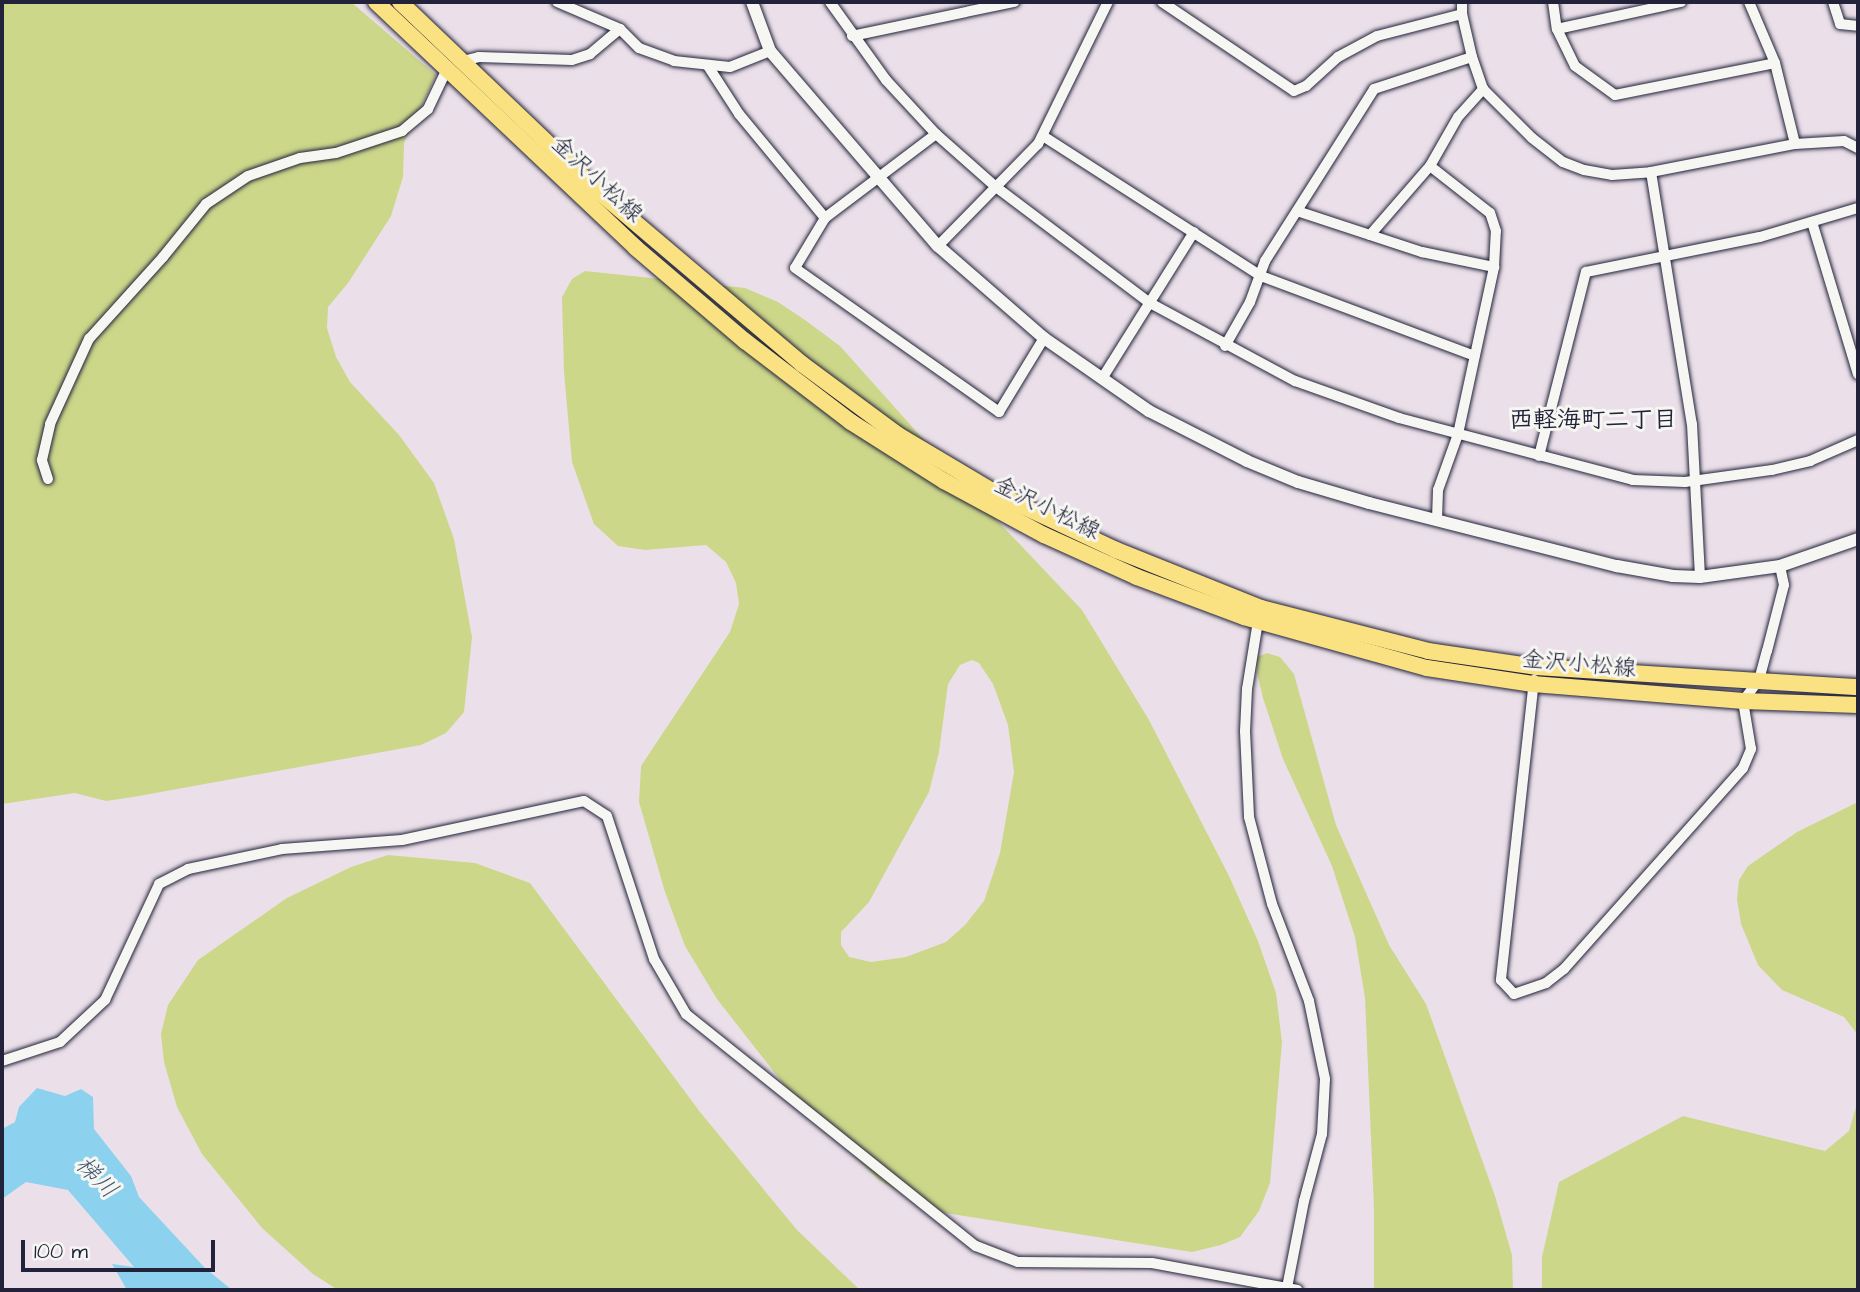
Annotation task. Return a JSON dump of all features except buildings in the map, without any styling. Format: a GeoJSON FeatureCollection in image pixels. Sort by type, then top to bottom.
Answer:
{"type":"FeatureCollection","features":[{"type":"Feature","properties":{"kind":"main road","name":"金沢小松線"},"geometry":{"type":"LineString","coordinates":[[376,2],[636,248],[744,341],[851,422],[944,481],[1044,535],[1138,577],[1427,668],[1533,684],[1743,701],[1858,705]]}},
{"type":"Feature","properties":{"kind":"main road","name":"金沢小松線"},"geometry":{"type":"LineString","coordinates":[[400,2],[598,191],[802,364],[898,435],[999,495],[1116,551],[1260,615],[1429,651],[1536,667],[1858,687]]}},
{"type":"Feature","properties":{"kind":"street"},"geometry":{"type":"LineString","coordinates":[[558,2],[620,29],[639,48],[674,61],[730,66],[770,51]]}},
{"type":"Feature","properties":{"kind":"street"},"geometry":{"type":"LineString","coordinates":[[752,2],[770,51],[938,246],[1044,338],[1149,411],[1247,461],[1298,482],[1617,566],[1673,576],[1700,577],[1780,566],[1858,539]]}},
{"type":"Feature","properties":{"kind":"street"},"geometry":{"type":"LineString","coordinates":[[830,2],[886,80],[936,134],[996,187],[1150,303],[1225,346],[1295,381],[1399,418],[1633,480],[1696,481],[1785,467],[1810,461],[1858,440]]}},
{"type":"Feature","properties":{"kind":"street"},"geometry":{"type":"LineString","coordinates":[[852,36],[1014,2]]}},
{"type":"Feature","properties":{"kind":"street"},"geometry":{"type":"LineString","coordinates":[[938,246],[1043,136],[1108,2]]}},
{"type":"Feature","properties":{"kind":"street"},"geometry":{"type":"LineString","coordinates":[[1162,2],[1294,92],[1306,86],[1338,57],[1377,36],[1462,14]]}},
{"type":"Feature","properties":{"kind":"street"},"geometry":{"type":"LineString","coordinates":[[1462,2],[1462,14],[1472,57],[1483,89],[1532,138],[1563,162],[1584,170],[1612,175],[1651,172],[1795,144],[1844,141],[1858,148]]}},
{"type":"Feature","properties":{"kind":"street"},"geometry":{"type":"LineString","coordinates":[[1553,2],[1557,29],[1575,66],[1615,94],[1775,63]]}},
{"type":"Feature","properties":{"kind":"street"},"geometry":{"type":"LineString","coordinates":[[1557,29],[1681,2]]}},
{"type":"Feature","properties":{"kind":"street"},"geometry":{"type":"LineString","coordinates":[[1749,2],[1775,63],[1795,144]]}},
{"type":"Feature","properties":{"kind":"street"},"geometry":{"type":"LineString","coordinates":[[1833,2],[1840,23],[1858,26]]}},
{"type":"Feature","properties":{"kind":"street"},"geometry":{"type":"LineString","coordinates":[[463,61],[479,57],[572,60],[590,54],[620,29]]}},
{"type":"Feature","properties":{"kind":"street"},"geometry":{"type":"LineString","coordinates":[[1225,346],[1251,302],[1265,261],[1374,89],[1472,57]]}},
{"type":"Feature","properties":{"kind":"street"},"geometry":{"type":"LineString","coordinates":[[708,66],[739,114],[825,218]]}},
{"type":"Feature","properties":{"kind":"street"},"geometry":{"type":"LineString","coordinates":[[48,479],[42,460],[50,424],[89,339],[163,257],[206,204],[248,176],[300,158],[336,152],[402,131],[428,109],[447,69]]}},
{"type":"Feature","properties":{"kind":"street"},"geometry":{"type":"LineString","coordinates":[[1370,235],[1430,166],[1458,117],[1483,89]]}},
{"type":"Feature","properties":{"kind":"street"},"geometry":{"type":"LineString","coordinates":[[936,134],[825,218],[795,268],[999,412],[1044,338]]}},
{"type":"Feature","properties":{"kind":"street"},"geometry":{"type":"LineString","coordinates":[[1043,136],[1261,276],[1475,356]]}},
{"type":"Feature","properties":{"kind":"street"},"geometry":{"type":"LineString","coordinates":[[1430,166],[1490,212],[1496,231],[1494,267],[1458,433],[1438,490],[1437,519]]}},
{"type":"Feature","properties":{"kind":"street"},"geometry":{"type":"LineString","coordinates":[[1651,172],[1682,352],[1696,481],[1700,577]]}},
{"type":"Feature","properties":{"kind":"street"},"geometry":{"type":"LineString","coordinates":[[1539,456],[1586,272],[1760,237],[1858,208]]}},
{"type":"Feature","properties":{"kind":"street"},"geometry":{"type":"LineString","coordinates":[[1297,211],[1422,252],[1494,267]]}},
{"type":"Feature","properties":{"kind":"street"},"geometry":{"type":"LineString","coordinates":[[1811,222],[1858,374]]}},
{"type":"Feature","properties":{"kind":"street"},"geometry":{"type":"LineString","coordinates":[[1103,377],[1194,232]]}},
{"type":"Feature","properties":{"kind":"street"},"geometry":{"type":"LineString","coordinates":[[1536,667],[1501,980],[1514,994],[1546,983],[1564,969],[1743,768],[1751,749],[1743,701],[1759,680],[1784,585],[1780,566]]}},
{"type":"Feature","properties":{"kind":"street"},"geometry":{"type":"LineString","coordinates":[[2,1060],[60,1042],[105,1000],[159,884],[188,869],[282,849],[402,840],[584,801],[607,816],[654,959],[686,1014],[976,1246],[1018,1262],[1152,1263],[1293,1289],[1304,1201],[1322,1134],[1325,1079],[1309,1001],[1272,904],[1249,817],[1245,731],[1247,689],[1260,615]]}},
{"type":"Feature","properties":{"kind":"green space"},"geometry":{"type":"Polygon","coordinates":[[[2,2],[351,2],[436,75],[404,143],[403,177],[391,216],[348,283],[328,307],[327,328],[336,357],[350,382],[399,435],[434,483],[454,539],[472,637],[464,712],[446,733],[421,745],[133,797],[106,801],[75,793],[2,804],[2,2]]]}},
{"type":"Feature","properties":{"kind":"green space"},"geometry":{"type":"Polygon","coordinates":[[[585,271],[745,288],[778,302],[840,346],[973,495],[1082,610],[1149,720],[1229,876],[1258,941],[1276,993],[1282,1042],[1270,1183],[1259,1211],[1240,1237],[1192,1252],[933,1211],[879,1180],[851,1153],[785,1086],[717,999],[685,946],[665,892],[639,802],[641,766],[730,632],[739,604],[736,583],[726,562],[706,545],[645,550],[618,546],[594,524],[572,462],[564,372],[562,297],[572,279],[585,271]],[[972,660],[960,665],[948,684],[939,752],[929,792],[869,902],[841,932],[841,945],[849,957],[871,962],[906,957],[946,942],[965,925],[984,901],[1000,853],[1014,772],[1008,725],[993,684],[979,663],[972,660]]]}},
{"type":"Feature","properties":{"kind":"green space"},"geometry":{"type":"Polygon","coordinates":[[[1267,653],[1280,657],[1294,674],[1336,825],[1389,945],[1426,1004],[1495,1196],[1512,1255],[1513,1290],[1374,1290],[1374,1209],[1365,998],[1355,937],[1332,866],[1283,759],[1263,698],[1257,673],[1257,657],[1267,653]]]}},
{"type":"Feature","properties":{"kind":"green space"},"geometry":{"type":"Polygon","coordinates":[[[1858,802],[1858,1035],[1844,1017],[1782,990],[1758,965],[1741,924],[1737,899],[1739,880],[1748,866],[1797,832],[1858,802]]]}},
{"type":"Feature","properties":{"kind":"green space"},"geometry":{"type":"Polygon","coordinates":[[[388,855],[475,863],[530,883],[700,1112],[797,1230],[860,1290],[338,1290],[313,1274],[262,1228],[202,1154],[177,1107],[164,1062],[161,1034],[168,1005],[198,960],[287,898],[351,867],[388,855]]]}},
{"type":"Feature","properties":{"kind":"green space"},"geometry":{"type":"Polygon","coordinates":[[[1858,1100],[1858,1290],[1542,1290],[1542,1257],[1559,1182],[1683,1116],[1825,1151],[1849,1131],[1858,1100]]]}},
{"type":"Feature","properties":{"kind":"water","name":"梯川"},"geometry":{"type":"Polygon","coordinates":[[[37,1088],[65,1096],[81,1089],[93,1097],[94,1129],[131,1176],[139,1197],[205,1268],[232,1290],[127,1290],[112,1264],[134,1267],[68,1190],[26,1182],[2,1199],[2,1129],[15,1122],[19,1107],[37,1088]]]}},
{"type":"Feature","properties":{"kind":"district","name":"西軽海町二丁目"},"geometry":{"type":"Point","coordinates":[1593,421]}}]}
